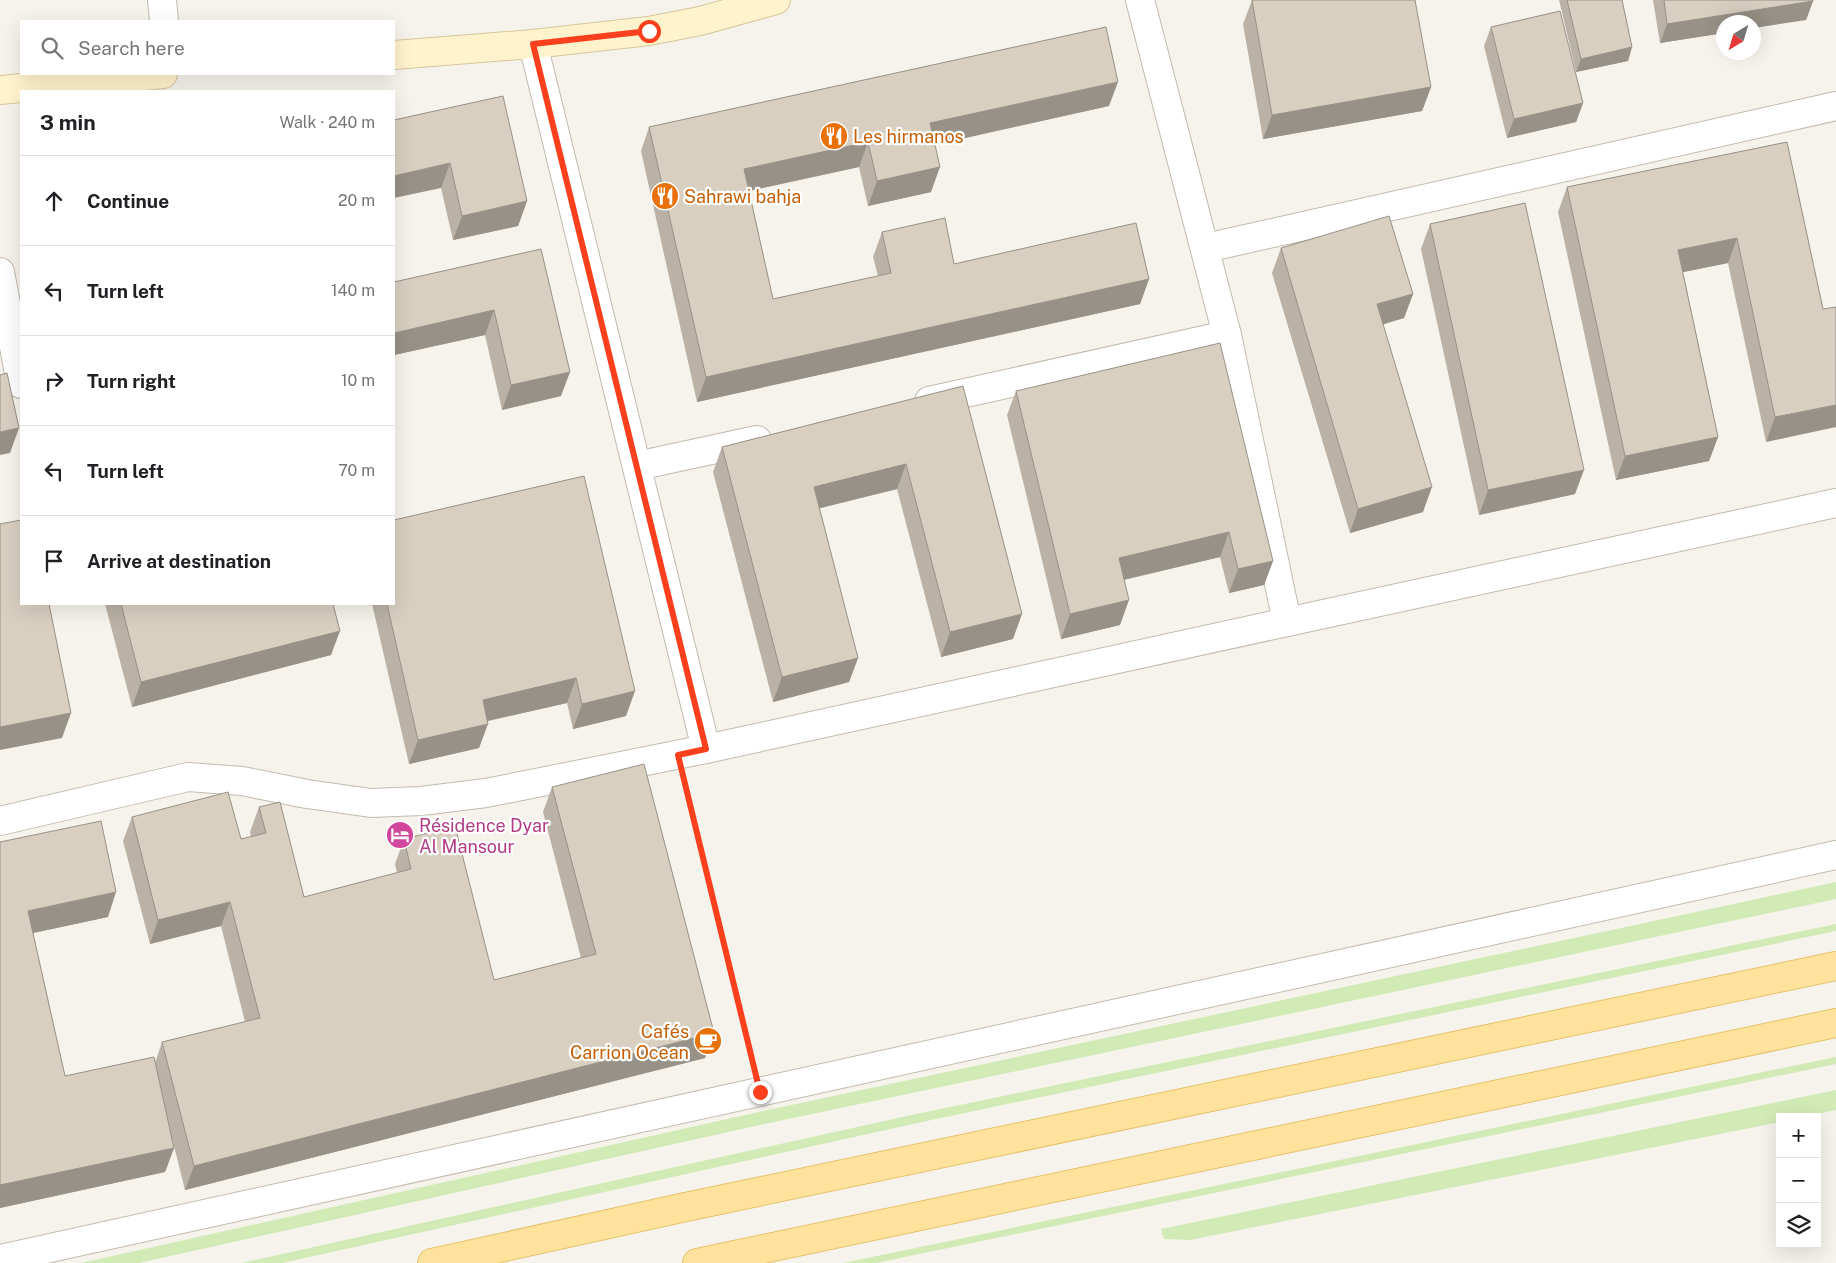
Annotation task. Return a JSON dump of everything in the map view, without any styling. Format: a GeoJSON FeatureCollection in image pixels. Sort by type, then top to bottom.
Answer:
{"type":"FeatureCollection","features":[{"type":"Feature","properties":{"kind":"main road"},"geometry":{"type":"LineString","coordinates":[[395,55],[533,44],[649,31],[700,20],[767,1]]}},
{"type":"Feature","properties":{"kind":"main road"},"geometry":{"type":"LineString","coordinates":[[0,90],[154,75]]}},
{"type":"Feature","properties":{"kind":"main road"},"geometry":{"type":"LineString","coordinates":[[432,1263],[691,1206],[1836,966]]}},
{"type":"Feature","properties":{"kind":"main road"},"geometry":{"type":"LineString","coordinates":[[697,1263],[1836,1023]]}},
{"type":"Feature","properties":{"kind":"street"},"geometry":{"type":"LineString","coordinates":[[162,0],[164,20]]}},
{"type":"Feature","properties":{"kind":"street"},"geometry":{"type":"LineString","coordinates":[[1140,0],[1206,248],[1227,335],[1287,622]]}},
{"type":"Feature","properties":{"kind":"street"},"geometry":{"type":"LineString","coordinates":[[533,44],[706,749]]}},
{"type":"Feature","properties":{"kind":"street"},"geometry":{"type":"LineString","coordinates":[[1206,248],[1836,106]]}},
{"type":"Feature","properties":{"kind":"street"},"geometry":{"type":"LineString","coordinates":[[0,272],[20,379]]}},
{"type":"Feature","properties":{"kind":"street"},"geometry":{"type":"LineString","coordinates":[[908,406],[1227,335]]}},
{"type":"Feature","properties":{"kind":"street"},"geometry":{"type":"LineString","coordinates":[[637,466],[782,434]]}},
{"type":"Feature","properties":{"kind":"street"},"geometry":{"type":"LineString","coordinates":[[0,821],[188,777],[242,781],[307,794],[371,803],[421,801],[486,793],[706,749],[1836,503]]}},
{"type":"Feature","properties":{"kind":"street"},"geometry":{"type":"LineString","coordinates":[[0,1260],[1836,855]]}},
{"type":"Feature","properties":{"kind":"path"},"geometry":{"type":"LineString","coordinates":[[678,755],[760,1092]]}},
{"type":"Feature","properties":{"kind":"green space"},"geometry":{"type":"Polygon","coordinates":[[[1836,882],[1836,899],[760,1125],[139,1263],[81,1263],[759,1112],[1836,882]]]}},
{"type":"Feature","properties":{"kind":"green space"},"geometry":{"type":"Polygon","coordinates":[[[1836,924],[1836,931],[936,1119],[282,1263],[241,1263],[916,1114],[1836,924]]]}},
{"type":"Feature","properties":{"kind":"green space"},"geometry":{"type":"Polygon","coordinates":[[[1836,1057],[1836,1064],[876,1263],[843,1263],[1836,1057]]]}},
{"type":"Feature","properties":{"kind":"green space"},"geometry":{"type":"Polygon","coordinates":[[[1836,1090],[1836,1110],[1821,1113],[1776,1113],[1776,1123],[1190,1240],[1164,1239],[1161,1229],[1836,1090]]]}},
{"type":"Feature","properties":{"kind":"building"},"geometry":{"type":"Polygon","coordinates":[[[1252,0],[1415,0],[1431,87],[1272,115],[1252,0]]]}},
{"type":"Feature","properties":{"kind":"building"},"geometry":{"type":"Polygon","coordinates":[[[1567,0],[1622,0],[1632,47],[1581,59],[1567,0]]]}},
{"type":"Feature","properties":{"kind":"building"},"geometry":{"type":"Polygon","coordinates":[[[1664,0],[1813,0],[1813,1],[1667,24],[1664,0]]]}},
{"type":"Feature","properties":{"kind":"building"},"geometry":{"type":"Polygon","coordinates":[[[1560,11],[1583,103],[1514,119],[1491,27],[1560,11]]]}},
{"type":"Feature","properties":{"kind":"building"},"geometry":{"type":"Polygon","coordinates":[[[1106,27],[1118,82],[930,123],[940,167],[877,181],[868,142],[744,169],[773,299],[891,273],[882,232],[945,218],[954,264],[1136,223],[1149,279],[706,377],[649,127],[1106,27]]]}},
{"type":"Feature","properties":{"kind":"building"},"geometry":{"type":"Polygon","coordinates":[[[503,96],[527,201],[462,216],[450,163],[395,176],[395,120],[503,96]]]}},
{"type":"Feature","properties":{"kind":"building"},"geometry":{"type":"Polygon","coordinates":[[[1787,142],[1823,309],[1836,307],[1836,405],[1775,417],[1737,238],[1678,250],[1718,437],[1625,456],[1567,187],[1787,142]]]}},
{"type":"Feature","properties":{"kind":"building"},"geometry":{"type":"Polygon","coordinates":[[[1525,203],[1584,470],[1488,490],[1430,224],[1525,203]]]}},
{"type":"Feature","properties":{"kind":"building"},"geometry":{"type":"Polygon","coordinates":[[[1389,216],[1413,294],[1377,304],[1432,487],[1358,509],[1281,248],[1389,216]]]}},
{"type":"Feature","properties":{"kind":"building"},"geometry":{"type":"Polygon","coordinates":[[[541,249],[570,372],[511,385],[494,310],[395,333],[395,282],[541,249]]]}},
{"type":"Feature","properties":{"kind":"building"},"geometry":{"type":"Polygon","coordinates":[[[1220,343],[1273,561],[1238,569],[1229,532],[1119,558],[1129,600],[1070,614],[1016,391],[1220,343]]]}},
{"type":"Feature","properties":{"kind":"building"},"geometry":{"type":"Polygon","coordinates":[[[7,373],[19,428],[0,432],[0,375],[7,373]]]}},
{"type":"Feature","properties":{"kind":"building"},"geometry":{"type":"Polygon","coordinates":[[[963,386],[1022,614],[950,632],[906,464],[814,487],[858,658],[782,677],[722,447],[963,386]]]}},
{"type":"Feature","properties":{"kind":"building"},"geometry":{"type":"Polygon","coordinates":[[[584,476],[635,691],[582,704],[576,678],[483,700],[488,724],[418,740],[387,605],[395,605],[395,520],[584,476]]]}},
{"type":"Feature","properties":{"kind":"building"},"geometry":{"type":"Polygon","coordinates":[[[20,520],[20,605],[49,605],[71,713],[0,727],[0,524],[20,520]]]}},
{"type":"Feature","properties":{"kind":"building"},"geometry":{"type":"Polygon","coordinates":[[[121,605],[333,605],[340,631],[141,682],[121,605]]]}},
{"type":"Feature","properties":{"kind":"building"},"geometry":{"type":"Polygon","coordinates":[[[644,764],[714,1033],[194,1166],[162,1042],[260,1018],[230,902],[158,920],[132,817],[228,792],[241,839],[266,833],[259,807],[280,802],[304,897],[411,869],[404,839],[455,826],[494,980],[596,954],[552,787],[644,764]]]}},
{"type":"Feature","properties":{"kind":"building"},"geometry":{"type":"Polygon","coordinates":[[[101,821],[116,892],[28,911],[65,1076],[154,1057],[174,1148],[0,1185],[0,842],[101,821]]]}},
{"type":"Feature","properties":{"kind":"place","name":"Les hirmanos"},"geometry":{"type":"Point","coordinates":[834,136]}},
{"type":"Feature","properties":{"kind":"place","name":"Sahrawi bahja"},"geometry":{"type":"Point","coordinates":[665,196]}},
{"type":"Feature","properties":{"kind":"place","name":"Résidence Dyar Al Mansour"},"geometry":{"type":"Point","coordinates":[400,835]}},
{"type":"Feature","properties":{"kind":"place","name":"Cafés Carrion Ocean"},"geometry":{"type":"Point","coordinates":[708,1041]}},
{"type":"Feature","properties":{"kind":"route"},"geometry":{"type":"LineString","coordinates":[[649,31],[533,44],[706,749],[678,755],[760,1092]]}}]}
